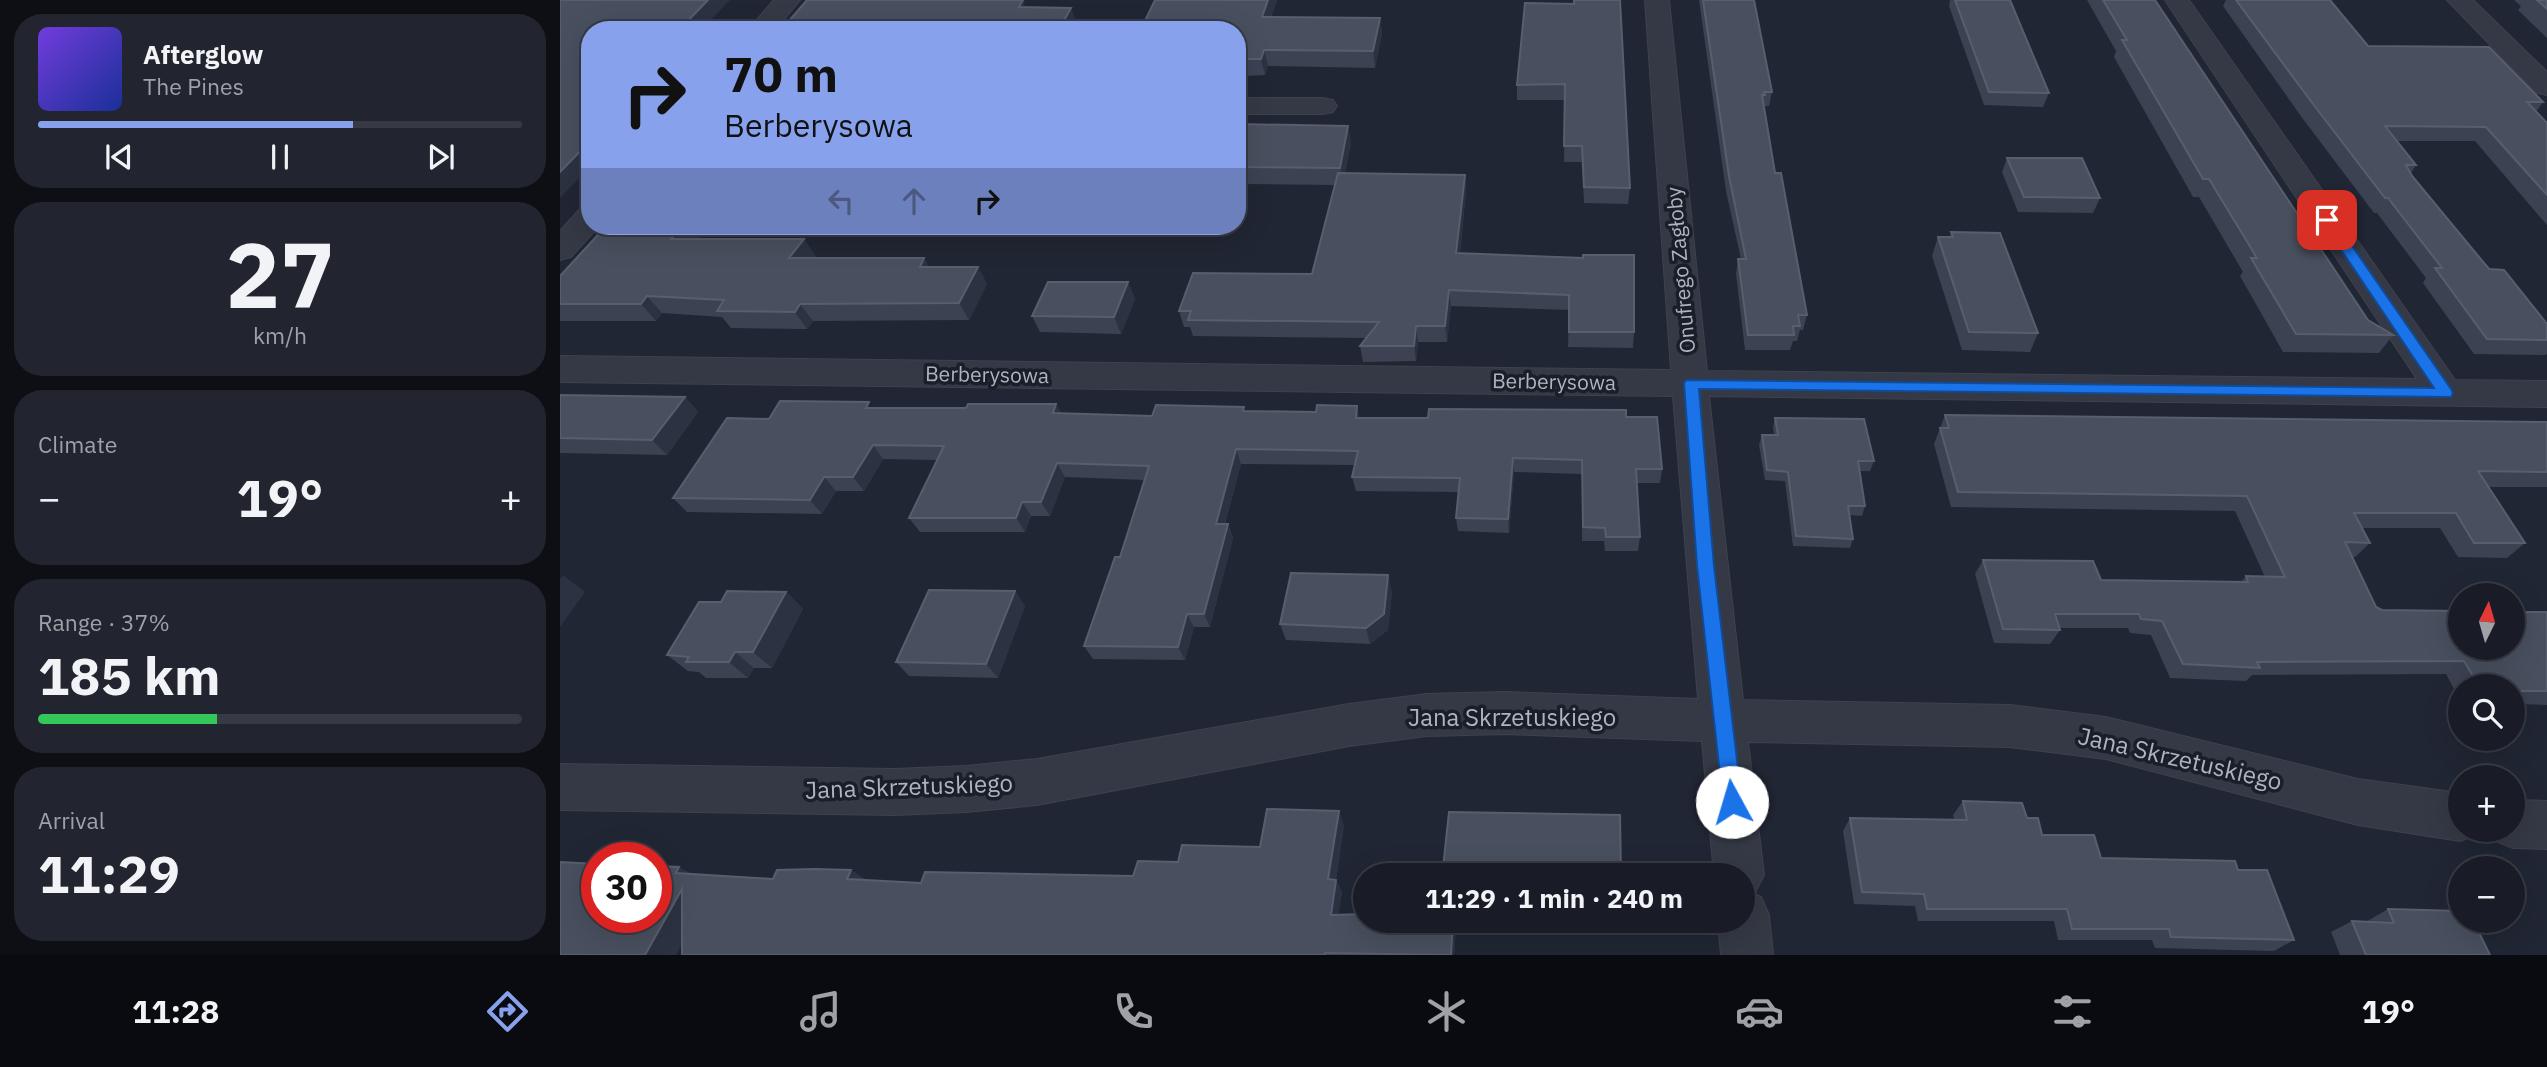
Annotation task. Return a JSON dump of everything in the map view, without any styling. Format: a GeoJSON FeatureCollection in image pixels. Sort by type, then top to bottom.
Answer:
{"type":"FeatureCollection","features":[{"type":"Feature","properties":{"kind":"street"},"geometry":{"type":"LineString","coordinates":[[769,21],[788,0]]}},
{"type":"Feature","properties":{"kind":"street","name":"Onufrego Zagłoby"},"geometry":{"type":"LineString","coordinates":[[1657,0],[1706,566],[1738,863]]}},
{"type":"Feature","properties":{"kind":"street"},"geometry":{"type":"LineString","coordinates":[[2177,0],[2445,393]]}},
{"type":"Feature","properties":{"kind":"street"},"geometry":{"type":"LineString","coordinates":[[2459,0],[2547,87]]}},
{"type":"Feature","properties":{"kind":"street"},"geometry":{"type":"LineString","coordinates":[[1246,106],[1323,106]]}},
{"type":"Feature","properties":{"kind":"street"},"geometry":{"type":"LineString","coordinates":[[560,250],[581,227]]}},
{"type":"Feature","properties":{"kind":"street","name":"Berberysowa"},"geometry":{"type":"LineString","coordinates":[[560,369],[2547,394]]}},
{"type":"Feature","properties":{"kind":"street","name":"Jana Skrzetuskiego"},"geometry":{"type":"LineString","coordinates":[[560,787],[895,792],[966,789],[1037,782],[1349,725],[1427,715],[1505,713],[1724,721],[2010,726],[2106,738],[2358,802],[2448,815]]}},
{"type":"Feature","properties":{"kind":"street"},"geometry":{"type":"LineString","coordinates":[[2525,824],[2547,825]]}},
{"type":"Feature","properties":{"kind":"street"},"geometry":{"type":"LineString","coordinates":[[1745,933],[1747,955]]}},
{"type":"Feature","properties":{"kind":"building"},"geometry":{"type":"Polygon","coordinates":[[[560,0],[708,0],[688,21],[581,21],[581,150],[560,172],[560,0]]]}},
{"type":"Feature","properties":{"kind":"building"},"geometry":{"type":"Polygon","coordinates":[[[807,0],[1023,0],[1019,7],[1071,8],[1064,21],[789,21],[807,0]]]}},
{"type":"Feature","properties":{"kind":"building"},"geometry":{"type":"Polygon","coordinates":[[[1155,0],[1268,0],[1262,17],[1380,18],[1373,51],[1264,50],[1261,59],[1246,59],[1246,21],[1145,21],[1155,0]]]}},
{"type":"Feature","properties":{"kind":"building"},"geometry":{"type":"Polygon","coordinates":[[[1574,0],[1620,0],[1630,188],[1584,187],[1582,146],[1564,146],[1565,84],[1517,85],[1525,3],[1574,4],[1574,0]]]}},
{"type":"Feature","properties":{"kind":"building"},"geometry":{"type":"Polygon","coordinates":[[[1703,0],[1754,0],[1772,92],[1764,92],[1765,95],[1762,95],[1775,173],[1781,173],[1807,315],[1798,315],[1800,326],[1793,326],[1794,335],[1748,335],[1738,259],[1746,259],[1729,176],[1703,0]]]}},
{"type":"Feature","properties":{"kind":"building"},"geometry":{"type":"Polygon","coordinates":[[[1955,0],[2010,0],[2049,93],[1989,92],[1955,0]]]}},
{"type":"Feature","properties":{"kind":"building"},"geometry":{"type":"Polygon","coordinates":[[[2103,0],[2155,0],[2368,320],[2393,335],[2296,334],[2251,258],[2257,258],[2209,179],[2203,179],[2122,40],[2127,40],[2103,0]]]}},
{"type":"Feature","properties":{"kind":"building"},"geometry":{"type":"Polygon","coordinates":[[[2236,0],[2330,0],[2368,46],[2489,47],[2543,102],[2527,102],[2547,123],[2547,195],[2486,127],[2385,126],[2416,165],[2406,165],[2412,176],[2489,269],[2504,270],[2547,324],[2547,340],[2487,339],[2435,268],[2442,268],[2388,198],[2385,198],[2236,0]]]}},
{"type":"Feature","properties":{"kind":"building"},"geometry":{"type":"Polygon","coordinates":[[[2537,0],[2547,0],[2547,9],[2537,0]]]}},
{"type":"Feature","properties":{"kind":"building"},"geometry":{"type":"Polygon","coordinates":[[[1246,124],[1348,126],[1340,168],[1246,167],[1246,124]]]}},
{"type":"Feature","properties":{"kind":"building"},"geometry":{"type":"Polygon","coordinates":[[[2007,158],[2082,158],[2100,198],[2024,197],[2007,158]]]}},
{"type":"Feature","properties":{"kind":"building"},"geometry":{"type":"Polygon","coordinates":[[[1338,173],[1465,175],[1456,253],[1583,258],[1583,255],[1634,255],[1634,332],[1569,332],[1569,295],[1449,290],[1445,326],[1416,326],[1414,346],[1360,346],[1379,322],[1188,320],[1191,311],[1179,311],[1193,273],[1312,274],[1338,173]]]}},
{"type":"Feature","properties":{"kind":"building"},"geometry":{"type":"Polygon","coordinates":[[[1951,232],[2000,233],[2038,333],[1969,332],[1938,237],[1953,237],[1951,232]]]}},
{"type":"Feature","properties":{"kind":"building"},"geometry":{"type":"Polygon","coordinates":[[[598,235],[674,235],[671,239],[804,239],[789,258],[924,258],[920,267],[978,267],[959,303],[800,304],[795,312],[717,311],[724,300],[647,296],[641,304],[560,304],[560,276],[598,235]]]}},
{"type":"Feature","properties":{"kind":"building"},"geometry":{"type":"Polygon","coordinates":[[[1048,282],[1128,282],[1114,317],[1032,316],[1048,282]]]}},
{"type":"Feature","properties":{"kind":"building"},"geometry":{"type":"Polygon","coordinates":[[[560,395],[685,397],[652,440],[560,438],[560,395]]]}},
{"type":"Feature","properties":{"kind":"building"},"geometry":{"type":"Polygon","coordinates":[[[780,401],[869,402],[866,408],[966,408],[968,404],[1056,404],[1053,413],[1152,416],[1156,405],[1244,407],[1243,411],[1316,412],[1317,405],[1357,406],[1356,418],[1428,418],[1429,409],[1626,410],[1626,417],[1657,417],[1662,469],[1636,469],[1640,537],[1606,537],[1605,528],[1583,527],[1582,460],[1513,458],[1508,519],[1456,518],[1460,478],[1352,477],[1358,451],[1236,449],[1216,524],[1228,524],[1204,614],[1187,614],[1178,647],[1084,646],[1115,557],[1120,557],[1149,466],[1057,463],[1041,502],[1022,502],[1016,518],[909,518],[944,446],[873,445],[853,477],[824,477],[810,500],[673,498],[727,418],[769,419],[780,401]]]}},
{"type":"Feature","properties":{"kind":"building"},"geometry":{"type":"Polygon","coordinates":[[[1945,415],[2547,422],[2547,472],[2478,471],[2525,543],[2474,543],[2456,513],[2354,513],[2370,543],[2345,542],[2376,607],[2382,610],[2448,611],[2448,660],[2525,660],[2525,612],[2547,612],[2547,691],[2525,691],[2525,674],[2472,674],[2464,661],[2257,662],[2260,668],[2183,664],[2162,621],[2141,619],[2139,614],[2055,614],[2060,630],[2003,629],[1983,560],[2093,561],[2101,580],[2248,582],[2246,576],[2285,577],[2247,496],[1958,492],[1940,428],[1949,428],[1945,415]]]}},
{"type":"Feature","properties":{"kind":"building"},"geometry":{"type":"Polygon","coordinates":[[[1775,418],[1864,419],[1874,461],[1858,461],[1865,506],[1848,506],[1853,539],[1796,536],[1788,472],[1767,470],[1762,435],[1778,435],[1775,418]]]}},
{"type":"Feature","properties":{"kind":"building"},"geometry":{"type":"Polygon","coordinates":[[[1291,573],[1388,575],[1384,614],[1366,628],[1280,624],[1291,573]]]}},
{"type":"Feature","properties":{"kind":"building"},"geometry":{"type":"Polygon","coordinates":[[[929,590],[1015,591],[986,664],[896,662],[929,590]]]}},
{"type":"Feature","properties":{"kind":"building"},"geometry":{"type":"Polygon","coordinates":[[[727,591],[786,592],[753,652],[735,652],[729,662],[686,662],[689,657],[667,655],[699,602],[721,602],[727,591]]]}},
{"type":"Feature","properties":{"kind":"building"},"geometry":{"type":"Polygon","coordinates":[[[1963,801],[2022,803],[2027,818],[2038,818],[2042,835],[2094,835],[2101,858],[2235,861],[2238,870],[2267,870],[2294,940],[2171,937],[2169,929],[2072,929],[2067,909],[1927,909],[1924,894],[1862,892],[1850,818],[1967,820],[1963,801]]]}},
{"type":"Feature","properties":{"kind":"building"},"geometry":{"type":"Polygon","coordinates":[[[1267,809],[1339,811],[1328,879],[1336,880],[1331,915],[1353,914],[1353,933],[1452,933],[1451,955],[682,955],[682,889],[672,907],[672,867],[679,867],[676,873],[773,879],[777,870],[851,870],[847,879],[921,883],[925,872],[1133,876],[1138,861],[1178,862],[1182,845],[1260,847],[1267,809]]]}},
{"type":"Feature","properties":{"kind":"building"},"geometry":{"type":"Polygon","coordinates":[[[1449,812],[1620,815],[1621,863],[1444,863],[1449,812]]]}},
{"type":"Feature","properties":{"kind":"building"},"geometry":{"type":"Polygon","coordinates":[[[560,862],[581,863],[581,933],[657,933],[645,955],[560,955],[560,862]]]}},
{"type":"Feature","properties":{"kind":"building"},"geometry":{"type":"Polygon","coordinates":[[[2388,909],[2448,911],[2448,933],[2479,933],[2490,955],[2366,955],[2352,921],[2394,923],[2388,909]]]}},
{"type":"Feature","properties":{"kind":"route"},"geometry":{"type":"LineString","coordinates":[[1732,802],[1706,566],[1692,383],[2445,393],[2327,220]]}}]}
